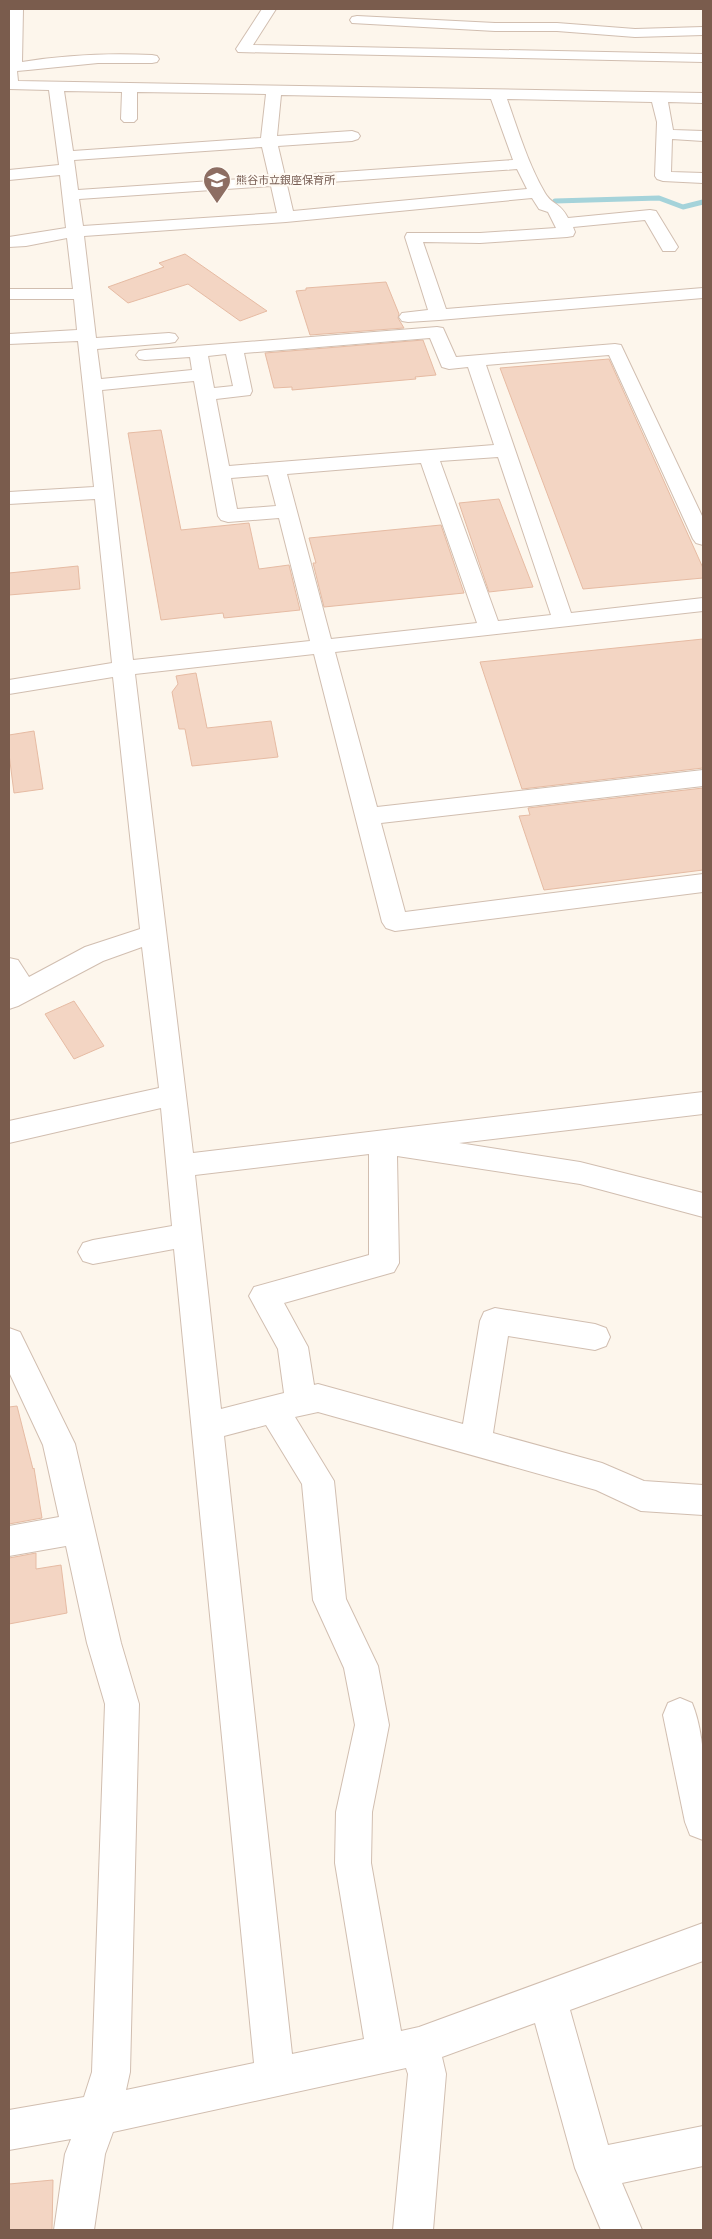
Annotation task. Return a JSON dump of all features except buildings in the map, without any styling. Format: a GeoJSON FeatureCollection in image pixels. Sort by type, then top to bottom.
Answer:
{"type":"FeatureCollection","features":[{"type":"Feature","properties":{"kind":"street"},"geometry":{"type":"LineString","coordinates":[[16,9],[12,27],[16,60],[10,68],[9,84],[703,98]]}},
{"type":"Feature","properties":{"kind":"street"},"geometry":{"type":"LineString","coordinates":[[268,9],[243,49],[703,58]]}},
{"type":"Feature","properties":{"kind":"street"},"geometry":{"type":"LineString","coordinates":[[439,24],[443,9]]}},
{"type":"Feature","properties":{"kind":"street"},"geometry":{"type":"LineString","coordinates":[[495,27],[502,9]]}},
{"type":"Feature","properties":{"kind":"street"},"geometry":{"type":"LineString","coordinates":[[316,90],[360,14],[439,24],[495,27],[557,27],[601,23],[635,33],[703,31]]}},
{"type":"Feature","properties":{"kind":"street"},"geometry":{"type":"LineString","coordinates":[[598,56],[602,96]]}},
{"type":"Feature","properties":{"kind":"street"},"geometry":{"type":"LineString","coordinates":[[10,68],[104,57],[152,59]]}},
{"type":"Feature","properties":{"kind":"street"},"geometry":{"type":"LineString","coordinates":[[56,86],[72,195],[73,232],[82,294],[152,934],[173,1095],[275,2078]]}},
{"type":"Feature","properties":{"kind":"street"},"geometry":{"type":"LineString","coordinates":[[128,119],[130,87]]}},
{"type":"Feature","properties":{"kind":"street"},"geometry":{"type":"LineString","coordinates":[[274,89],[269,141],[286,217]]}},
{"type":"Feature","properties":{"kind":"street"},"geometry":{"type":"LineString","coordinates":[[439,315],[413,237],[480,238],[568,232],[555,209],[545,206],[537,193],[497,93]]}},
{"type":"Feature","properties":{"kind":"street"},"geometry":{"type":"LineString","coordinates":[[659,97],[665,122],[663,176],[703,178]]}},
{"type":"Feature","properties":{"kind":"street"},"geometry":{"type":"LineString","coordinates":[[664,134],[703,136]]}},
{"type":"Feature","properties":{"kind":"street"},"geometry":{"type":"LineString","coordinates":[[9,174],[67,162],[269,141],[352,136]]}},
{"type":"Feature","properties":{"kind":"street"},"geometry":{"type":"LineString","coordinates":[[72,195],[524,164]]}},
{"type":"Feature","properties":{"kind":"street"},"geometry":{"type":"LineString","coordinates":[[9,242],[26,241],[73,232],[286,217],[537,193]]}},
{"type":"Feature","properties":{"kind":"street"},"geometry":{"type":"LineString","coordinates":[[564,223],[650,215],[669,247]]}},
{"type":"Feature","properties":{"kind":"street"},"geometry":{"type":"LineString","coordinates":[[9,339],[87,340],[439,315],[703,293]]}},
{"type":"Feature","properties":{"kind":"street"},"geometry":{"type":"LineString","coordinates":[[9,294],[82,294]]}},
{"type":"Feature","properties":{"kind":"street"},"geometry":{"type":"LineString","coordinates":[[145,355],[437,332],[449,363],[616,349],[703,539]]}},
{"type":"Feature","properties":{"kind":"street"},"geometry":{"type":"LineString","coordinates":[[206,394],[243,391],[234,348]]}},
{"type":"Feature","properties":{"kind":"street"},"geometry":{"type":"LineString","coordinates":[[198,350],[228,516],[286,511]]}},
{"type":"Feature","properties":{"kind":"street"},"geometry":{"type":"LineString","coordinates":[[475,361],[563,620]]}},
{"type":"Feature","properties":{"kind":"street"},"geometry":{"type":"LineString","coordinates":[[92,385],[202,375]]}},
{"type":"Feature","properties":{"kind":"street"},"geometry":{"type":"LineString","coordinates":[[220,474],[506,450]]}},
{"type":"Feature","properties":{"kind":"street"},"geometry":{"type":"LineString","coordinates":[[428,456],[490,628]]}},
{"type":"Feature","properties":{"kind":"street"},"geometry":{"type":"LineString","coordinates":[[276,469],[395,922],[703,883]]}},
{"type":"Feature","properties":{"kind":"street"},"geometry":{"type":"LineString","coordinates":[[9,498],[104,492]]}},
{"type":"Feature","properties":{"kind":"street"},"geometry":{"type":"LineString","coordinates":[[9,687],[124,668],[703,605]]}},
{"type":"Feature","properties":{"kind":"street"},"geometry":{"type":"LineString","coordinates":[[367,816],[703,778]]}},
{"type":"Feature","properties":{"kind":"street"},"geometry":{"type":"LineString","coordinates":[[9,967],[17,994],[94,954],[152,934]]}},
{"type":"Feature","properties":{"kind":"street"},"geometry":{"type":"LineString","coordinates":[[9,1132],[173,1095]]}},
{"type":"Feature","properties":{"kind":"street"},"geometry":{"type":"LineString","coordinates":[[180,1166],[703,1103]]}},
{"type":"Feature","properties":{"kind":"street"},"geometry":{"type":"LineString","coordinates":[[383,1143],[580,1172],[703,1205]]}},
{"type":"Feature","properties":{"kind":"street"},"geometry":{"type":"LineString","coordinates":[[383,1143],[384,1263],[264,1296],[293,1347],[287,1405],[318,1481],[330,1600],[361,1666],[372,1725],[354,1812],[353,1863],[403,2050],[427,2074],[413,2230]]}},
{"type":"Feature","properties":{"kind":"street"},"geometry":{"type":"LineString","coordinates":[[93,1252],[187,1235]]}},
{"type":"Feature","properties":{"kind":"street"},"geometry":{"type":"LineString","coordinates":[[476,1441],[495,1321],[595,1337]]}},
{"type":"Feature","properties":{"kind":"street"},"geometry":{"type":"LineString","coordinates":[[13,1362],[59,1444],[104,1642],[122,1704],[111,2072],[99,2115],[84,2154],[74,2230]]}},
{"type":"Feature","properties":{"kind":"street"},"geometry":{"type":"LineString","coordinates":[[207,1426],[318,1398],[602,1477],[641,1496],[703,1500]]}},
{"type":"Feature","properties":{"kind":"street"},"geometry":{"type":"LineString","coordinates":[[9,1541],[78,1529]]}},
{"type":"Feature","properties":{"kind":"street"},"geometry":{"type":"LineString","coordinates":[[680,1715],[703,1822]]}},
{"type":"Feature","properties":{"kind":"street"},"geometry":{"type":"LineString","coordinates":[[9,2130],[99,2115],[403,2050],[548,2001],[703,1942]]}},
{"type":"Feature","properties":{"kind":"street"},"geometry":{"type":"LineString","coordinates":[[548,2001],[595,2168],[622,2230]]}},
{"type":"Feature","properties":{"kind":"street"},"geometry":{"type":"LineString","coordinates":[[595,2168],[703,2146]]}},
{"type":"Feature","properties":{"kind":"waterway"},"geometry":{"type":"LineString","coordinates":[[555,201],[659,198],[683,207],[703,202]]}},
{"type":"Feature","properties":{"kind":"place","name":"熊谷市立銀座保育所"},"geometry":{"type":"Point","coordinates":[217,204]}}]}
